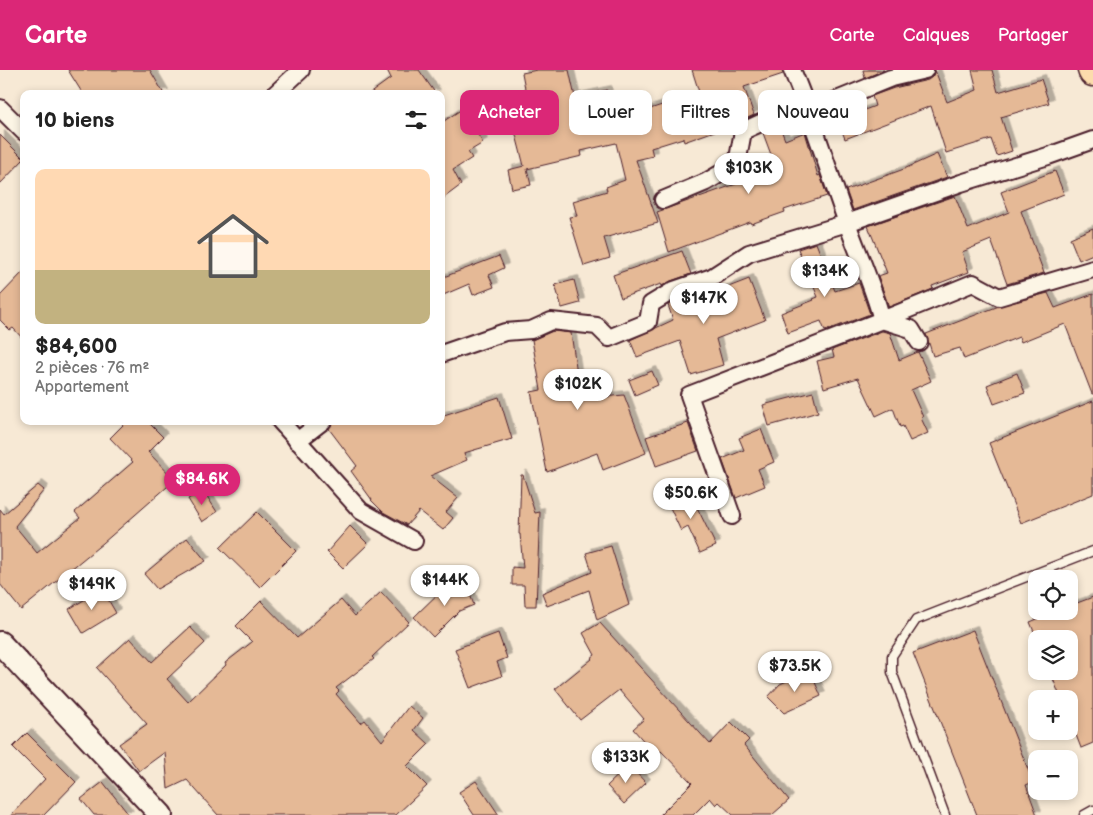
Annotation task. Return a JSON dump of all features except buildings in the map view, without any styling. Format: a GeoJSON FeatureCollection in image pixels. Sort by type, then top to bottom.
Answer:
{"type":"FeatureCollection","features":[{"type":"Feature","properties":{"kind":"street"},"geometry":{"type":"LineString","coordinates":[[280,90],[302,70]]}},
{"type":"Feature","properties":{"kind":"street"},"geometry":{"type":"LineString","coordinates":[[792,70],[801,90]]}},
{"type":"Feature","properties":{"kind":"street"},"geometry":{"type":"LineString","coordinates":[[861,90],[891,78],[925,70]]}},
{"type":"Feature","properties":{"kind":"street"},"geometry":{"type":"LineString","coordinates":[[0,108],[20,128]]}},
{"type":"Feature","properties":{"kind":"street"},"geometry":{"type":"LineString","coordinates":[[663,200],[706,182],[737,164],[743,131],[758,124]]}},
{"type":"Feature","properties":{"kind":"street"},"geometry":{"type":"LineString","coordinates":[[818,135],[847,224],[876,294],[882,320]]}},
{"type":"Feature","properties":{"kind":"street"},"geometry":{"type":"LineString","coordinates":[[445,353],[505,332],[531,330],[551,321],[597,326],[609,338],[648,322],[651,304],[674,290],[712,276],[749,253],[847,224],[961,183],[1093,140]]}},
{"type":"Feature","properties":{"kind":"street"},"geometry":{"type":"LineString","coordinates":[[732,516],[688,395],[973,283],[1000,297],[1093,268]]}},
{"type":"Feature","properties":{"kind":"street"},"geometry":{"type":"LineString","coordinates":[[882,320],[910,328],[919,342]]}},
{"type":"Feature","properties":{"kind":"street"},"geometry":{"type":"LineString","coordinates":[[283,425],[360,511],[414,541]]}},
{"type":"Feature","properties":{"kind":"street"},"geometry":{"type":"LineString","coordinates":[[297,441],[318,425]]}},
{"type":"Feature","properties":{"kind":"street"},"geometry":{"type":"LineString","coordinates":[[1,645],[161,815]]}},
{"type":"Feature","properties":{"kind":"lane"},"geometry":{"type":"LineString","coordinates":[[945,815],[892,672],[892,656],[916,620],[1093,551]]}},
{"type":"Feature","properties":{"kind":"lane"},"geometry":{"type":"LineString","coordinates":[[1084,815],[1093,810]]}}]}
